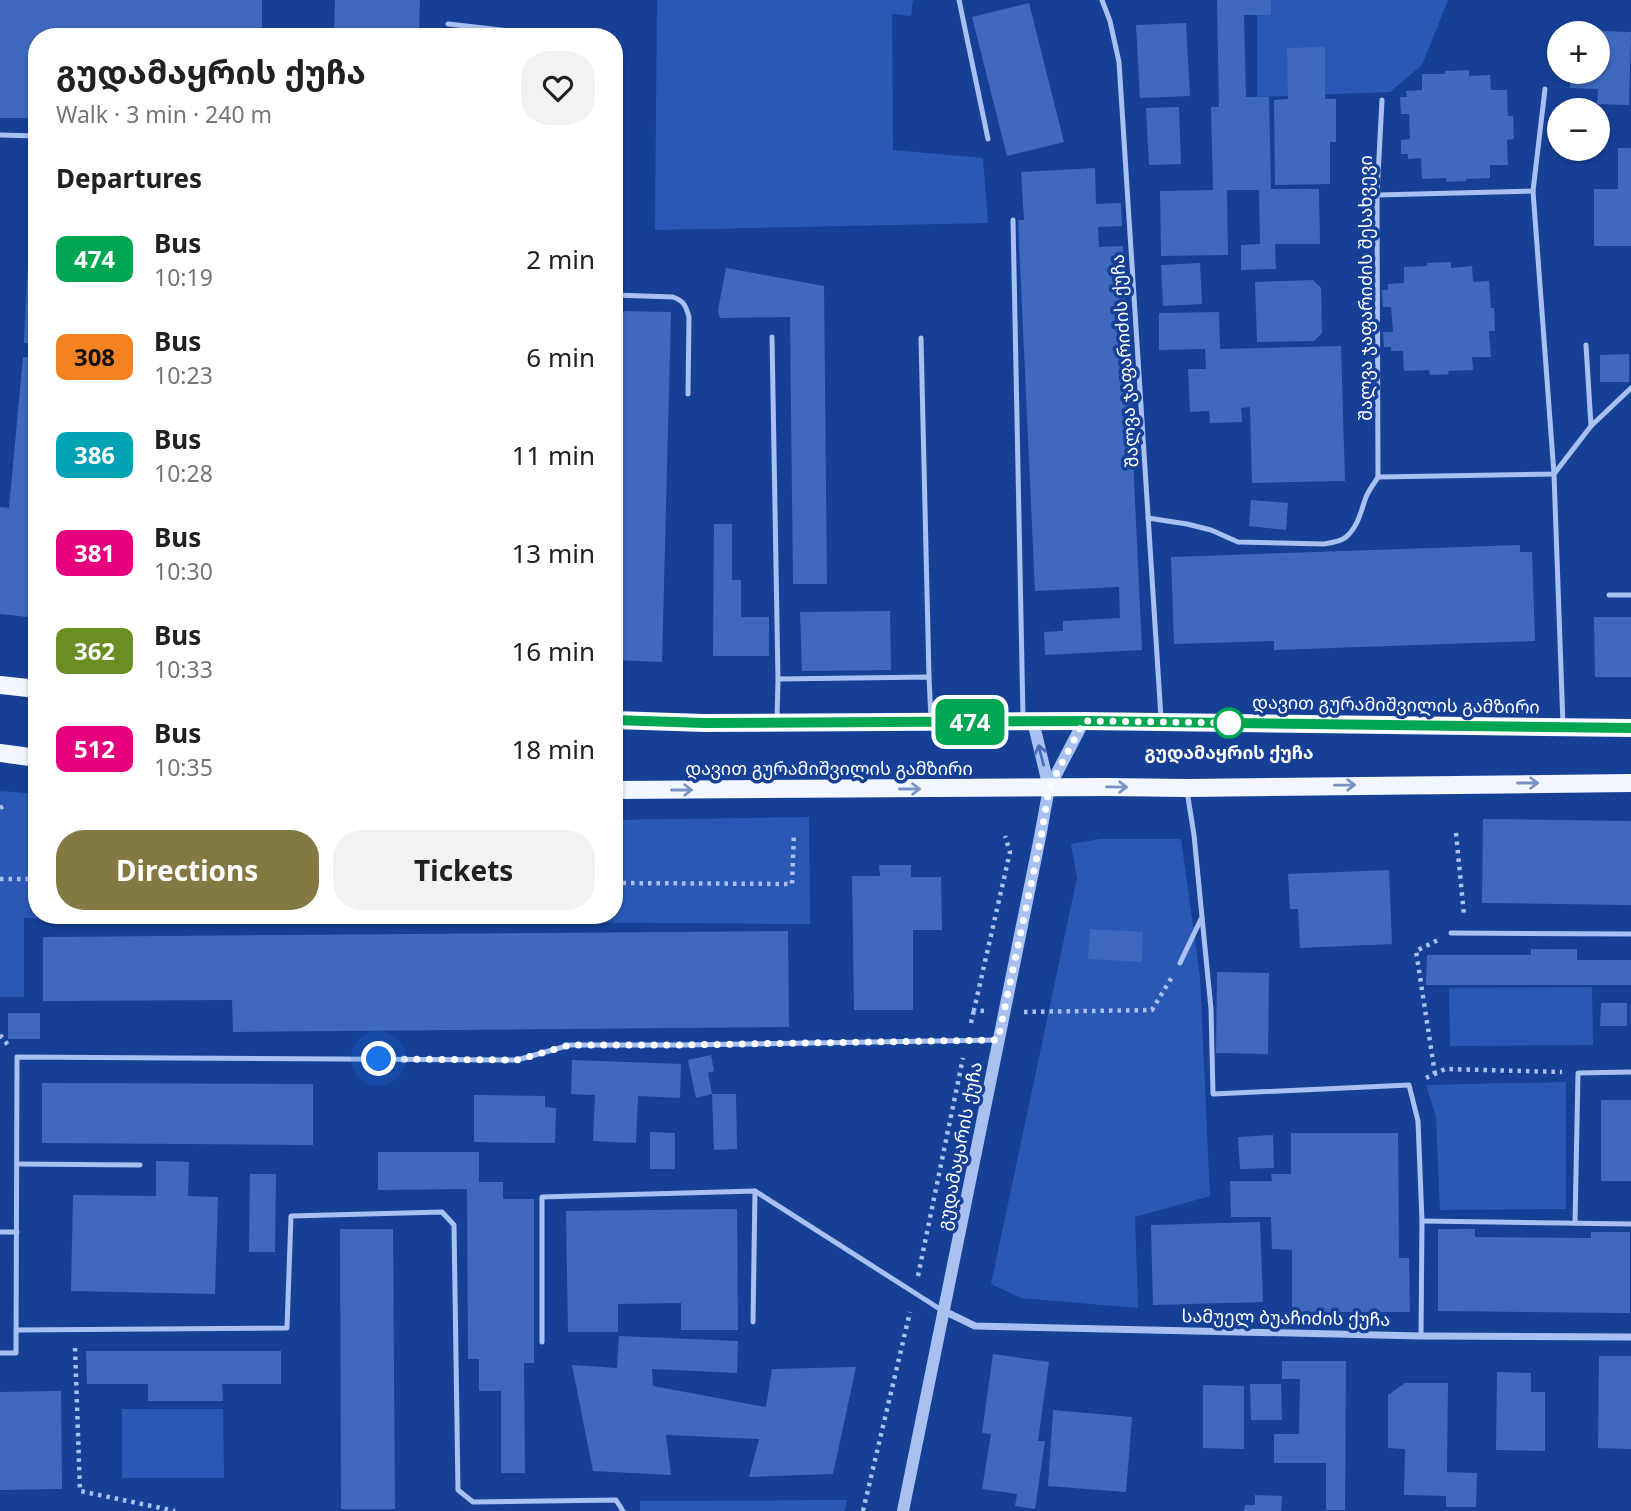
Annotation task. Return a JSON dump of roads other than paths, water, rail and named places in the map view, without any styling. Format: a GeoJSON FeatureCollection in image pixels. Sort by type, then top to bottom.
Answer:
{"type":"FeatureCollection","features":[{"type":"Feature","properties":{"kind":"main road"},"geometry":{"type":"LineString","coordinates":[[0,684],[28,688]]}},
{"type":"Feature","properties":{"kind":"main road","name":"დავით გურამიშვილის გამზირი"},"geometry":{"type":"LineString","coordinates":[[623,720],[704,723],[1084,721],[1631,728]]}},
{"type":"Feature","properties":{"kind":"main road"},"geometry":{"type":"LineString","coordinates":[[0,753],[28,757]]}},
{"type":"Feature","properties":{"kind":"main road","name":"დავით გურამიშვილის გამზირი"},"geometry":{"type":"LineString","coordinates":[[623,790],[1631,783]]}},
{"type":"Feature","properties":{"kind":"street"},"geometry":{"type":"LineString","coordinates":[[1028,721],[1049,788]]}},
{"type":"Feature","properties":{"kind":"street"},"geometry":{"type":"LineString","coordinates":[[1049,788],[1084,721]]}},
{"type":"Feature","properties":{"kind":"street","name":"გუდამაყარის ქუჩა"},"geometry":{"type":"LineString","coordinates":[[903,1511],[1049,788]]}},
{"type":"Feature","properties":{"kind":"street","name":"სამუელ ბუაჩიძის ქუჩა"},"geometry":{"type":"LineString","coordinates":[[944,1311],[975,1326],[1421,1336],[1631,1337]]}},
{"type":"Feature","properties":{"kind":"lane"},"geometry":{"type":"LineString","coordinates":[[959,0],[988,139]]}},
{"type":"Feature","properties":{"kind":"lane","name":"შალვა ჯაფარიძის ქუჩა"},"geometry":{"type":"LineString","coordinates":[[1102,0],[1110,21],[1119,62],[1161,722]]}},
{"type":"Feature","properties":{"kind":"lane"},"geometry":{"type":"LineString","coordinates":[[448,24],[483,28]]}},
{"type":"Feature","properties":{"kind":"lane"},"geometry":{"type":"LineString","coordinates":[[1545,89],[1533,191],[1554,474],[1563,727]]}},
{"type":"Feature","properties":{"kind":"lane","name":"შალვა ჯაფარიძის შესახვევი"},"geometry":{"type":"LineString","coordinates":[[1378,478],[1377,195],[1382,100]]}},
{"type":"Feature","properties":{"kind":"lane"},"geometry":{"type":"LineString","coordinates":[[0,135],[28,136]]}},
{"type":"Feature","properties":{"kind":"lane"},"geometry":{"type":"LineString","coordinates":[[1377,195],[1533,191]]}},
{"type":"Feature","properties":{"kind":"lane"},"geometry":{"type":"LineString","coordinates":[[1013,220],[1028,721]]}},
{"type":"Feature","properties":{"kind":"lane"},"geometry":{"type":"LineString","coordinates":[[623,295],[673,297],[682,300],[688,317],[688,394]]}},
{"type":"Feature","properties":{"kind":"lane"},"geometry":{"type":"LineString","coordinates":[[772,337],[777,722]]}},
{"type":"Feature","properties":{"kind":"lane"},"geometry":{"type":"LineString","coordinates":[[921,338],[931,722]]}},
{"type":"Feature","properties":{"kind":"lane"},"geometry":{"type":"LineString","coordinates":[[1586,345],[1591,426]]}},
{"type":"Feature","properties":{"kind":"lane"},"geometry":{"type":"LineString","coordinates":[[1554,474],[1591,426],[1631,388]]}},
{"type":"Feature","properties":{"kind":"lane"},"geometry":{"type":"LineString","coordinates":[[1148,518],[1211,530],[1238,542],[1324,544],[1345,539],[1354,527],[1367,494],[1378,478],[1554,474]]}},
{"type":"Feature","properties":{"kind":"lane"},"geometry":{"type":"LineString","coordinates":[[1609,595],[1631,595]]}},
{"type":"Feature","properties":{"kind":"lane"},"geometry":{"type":"LineString","coordinates":[[778,679],[929,677]]}},
{"type":"Feature","properties":{"kind":"lane"},"geometry":{"type":"LineString","coordinates":[[1187,788],[1211,1009],[1213,1094],[1409,1085],[1418,1121],[1422,1221],[1421,1336]]}},
{"type":"Feature","properties":{"kind":"lane"},"geometry":{"type":"LineString","coordinates":[[1180,963],[1201,919]]}},
{"type":"Feature","properties":{"kind":"lane"},"geometry":{"type":"LineString","coordinates":[[1451,933],[1631,934]]}},
{"type":"Feature","properties":{"kind":"lane"},"geometry":{"type":"LineString","coordinates":[[0,1353],[16,1353],[17,1057],[517,1060],[570,1045],[998,1040]]}},
{"type":"Feature","properties":{"kind":"lane"},"geometry":{"type":"LineString","coordinates":[[1574,1223],[1578,1073],[1631,1072]]}},
{"type":"Feature","properties":{"kind":"lane"},"geometry":{"type":"LineString","coordinates":[[17,1164],[140,1165]]}},
{"type":"Feature","properties":{"kind":"lane"},"geometry":{"type":"LineString","coordinates":[[753,1322],[755,1191]]}},
{"type":"Feature","properties":{"kind":"lane"},"geometry":{"type":"LineString","coordinates":[[542,1342],[542,1197],[755,1191],[944,1311]]}},
{"type":"Feature","properties":{"kind":"lane"},"geometry":{"type":"LineString","coordinates":[[16,1330],[287,1328],[291,1216],[442,1212],[454,1225],[458,1490],[473,1502],[616,1500],[623,1511]]}},
{"type":"Feature","properties":{"kind":"lane"},"geometry":{"type":"LineString","coordinates":[[1422,1221],[1631,1224]]}},
{"type":"Feature","properties":{"kind":"lane"},"geometry":{"type":"LineString","coordinates":[[0,1232],[17,1232]]}},
{"type":"Feature","properties":{"kind":"place","name":"გუდამაყრის ქუჩა"},"geometry":{"type":"Point","coordinates":[1229,723]}}]}
